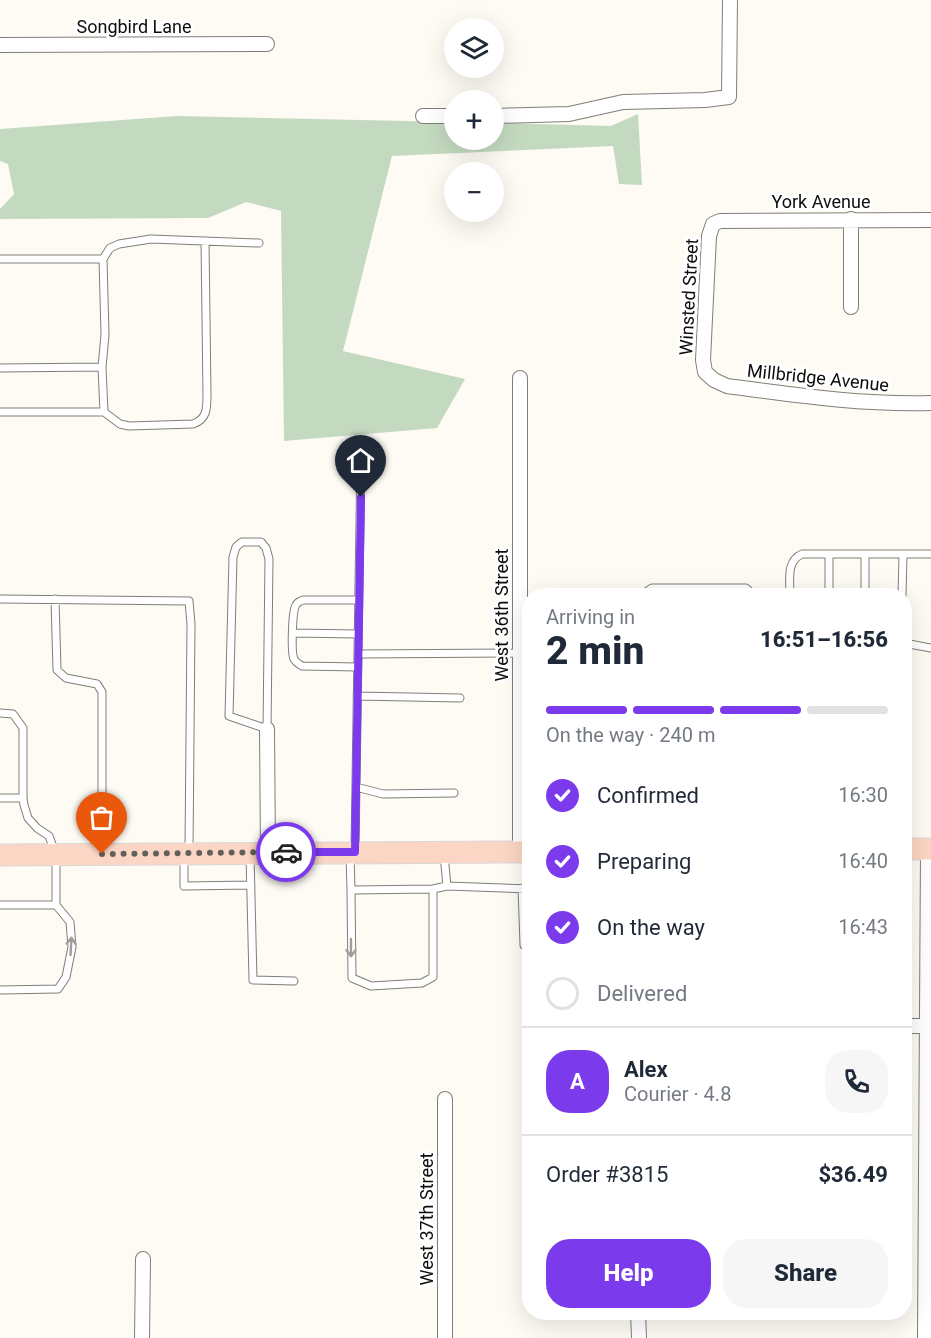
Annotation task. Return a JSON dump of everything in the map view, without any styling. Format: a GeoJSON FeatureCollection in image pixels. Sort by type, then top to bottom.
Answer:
{"type":"FeatureCollection","features":[{"type":"Feature","properties":{"kind":"main road"},"geometry":{"type":"LineString","coordinates":[[912,849],[929,849]]}},
{"type":"Feature","properties":{"kind":"main road"},"geometry":{"type":"LineString","coordinates":[[0,855],[522,852]]}},
{"type":"Feature","properties":{"kind":"street"},"geometry":{"type":"LineString","coordinates":[[504,116],[569,114],[623,102],[705,100],[729,97],[730,0]]}},
{"type":"Feature","properties":{"kind":"street","name":"Songbird Lane"},"geometry":{"type":"LineString","coordinates":[[0,45],[267,45]]}},
{"type":"Feature","properties":{"kind":"street"},"geometry":{"type":"LineString","coordinates":[[423,116],[444,116]]}},
{"type":"Feature","properties":{"kind":"street"},"geometry":{"type":"LineString","coordinates":[[850,307],[851,219]]}},
{"type":"Feature","properties":{"kind":"street","name":"York Avenue"},"geometry":{"type":"LineString","coordinates":[[713,224],[720,221],[931,220]]}},
{"type":"Feature","properties":{"kind":"street","name":"Winsted Street"},"geometry":{"type":"LineString","coordinates":[[705,372],[702,352],[709,236],[713,224]]}},
{"type":"Feature","properties":{"kind":"street","name":"Millbridge Avenue"},"geometry":{"type":"LineString","coordinates":[[705,372],[714,380],[727,386],[817,399],[889,404],[931,403]]}},
{"type":"Feature","properties":{"kind":"street","name":"West 36th Street"},"geometry":{"type":"LineString","coordinates":[[520,378],[524,588]]}},
{"type":"Feature","properties":{"kind":"street"},"geometry":{"type":"LineString","coordinates":[[259,853],[267,729]]}},
{"type":"Feature","properties":{"kind":"street"},"geometry":{"type":"LineString","coordinates":[[925,1338],[929,849]]}},
{"type":"Feature","properties":{"kind":"street"},"geometry":{"type":"LineString","coordinates":[[912,1026],[929,1026]]}},
{"type":"Feature","properties":{"kind":"street","name":"West 37th Street"},"geometry":{"type":"LineString","coordinates":[[445,1099],[445,1338]]}},
{"type":"Feature","properties":{"kind":"street"},"geometry":{"type":"LineString","coordinates":[[142,1259],[142,1338]]}},
{"type":"Feature","properties":{"kind":"street"},"geometry":{"type":"LineString","coordinates":[[638,1320],[639,1338]]}},
{"type":"Feature","properties":{"kind":"lane"},"geometry":{"type":"LineString","coordinates":[[104,412],[103,258],[110,248],[119,243],[151,239],[259,243]]}},
{"type":"Feature","properties":{"kind":"lane"},"geometry":{"type":"LineString","coordinates":[[0,412],[104,412],[120,424],[129,426],[192,424],[201,421],[205,415],[207,395],[205,241]]}},
{"type":"Feature","properties":{"kind":"lane"},"geometry":{"type":"LineString","coordinates":[[0,259],[103,258]]}},
{"type":"Feature","properties":{"kind":"lane"},"geometry":{"type":"LineString","coordinates":[[0,368],[102,367]]}},
{"type":"Feature","properties":{"kind":"lane"},"geometry":{"type":"LineString","coordinates":[[361,455],[351,978],[371,986],[422,983],[433,977],[433,890]]}},
{"type":"Feature","properties":{"kind":"lane"},"geometry":{"type":"LineString","coordinates":[[242,542],[261,542],[266,548],[269,559],[267,729],[229,716],[234,557],[236,547],[242,542]]}},
{"type":"Feature","properties":{"kind":"lane"},"geometry":{"type":"LineString","coordinates":[[790,588],[790,568],[795,557],[802,554],[931,554]]}},
{"type":"Feature","properties":{"kind":"lane"},"geometry":{"type":"LineString","coordinates":[[829,555],[829,588]]}},
{"type":"Feature","properties":{"kind":"lane"},"geometry":{"type":"LineString","coordinates":[[865,555],[865,588]]}},
{"type":"Feature","properties":{"kind":"lane"},"geometry":{"type":"LineString","coordinates":[[902,588],[903,555]]}},
{"type":"Feature","properties":{"kind":"lane"},"geometry":{"type":"LineString","coordinates":[[0,598],[189,601],[191,624],[187,853],[184,886],[250,885]]}},
{"type":"Feature","properties":{"kind":"lane"},"geometry":{"type":"LineString","coordinates":[[55,599],[57,670],[66,678],[97,684],[102,692],[102,854]]}},
{"type":"Feature","properties":{"kind":"lane"},"geometry":{"type":"LineString","coordinates":[[358,667],[302,666],[296,663],[293,656],[293,633],[294,608],[298,602],[303,600],[359,600]]}},
{"type":"Feature","properties":{"kind":"lane"},"geometry":{"type":"LineString","coordinates":[[293,633],[358,634]]}},
{"type":"Feature","properties":{"kind":"lane"},"geometry":{"type":"LineString","coordinates":[[912,645],[931,648]]}},
{"type":"Feature","properties":{"kind":"lane"},"geometry":{"type":"LineString","coordinates":[[358,654],[522,653]]}},
{"type":"Feature","properties":{"kind":"lane"},"geometry":{"type":"LineString","coordinates":[[357,696],[460,698]]}},
{"type":"Feature","properties":{"kind":"lane"},"geometry":{"type":"LineString","coordinates":[[0,713],[14,714],[23,728],[24,805],[28,818],[49,836],[56,855],[56,905],[70,922],[72,947],[66,977],[58,989],[0,990]]}},
{"type":"Feature","properties":{"kind":"lane"},"geometry":{"type":"LineString","coordinates":[[356,788],[383,794],[454,793]]}},
{"type":"Feature","properties":{"kind":"lane"},"geometry":{"type":"LineString","coordinates":[[0,798],[23,798]]}},
{"type":"Feature","properties":{"kind":"lane"},"geometry":{"type":"LineString","coordinates":[[444,852],[447,886]]}},
{"type":"Feature","properties":{"kind":"lane"},"geometry":{"type":"LineString","coordinates":[[259,853],[250,885],[253,980],[294,981]]}},
{"type":"Feature","properties":{"kind":"lane"},"geometry":{"type":"LineString","coordinates":[[351,890],[433,890],[447,886],[522,888]]}},
{"type":"Feature","properties":{"kind":"lane"},"geometry":{"type":"LineString","coordinates":[[0,905],[56,905]]}},
{"type":"Feature","properties":{"kind":"green space"},"geometry":{"type":"Polygon","coordinates":[[[638,114],[642,185],[619,184],[613,146],[392,156],[343,351],[465,379],[437,428],[284,441],[281,211],[246,202],[208,218],[0,219],[0,209],[14,194],[8,164],[0,161],[0,129],[177,116],[444,122],[444,150],[504,150],[504,123],[611,126],[638,114]]]}},
{"type":"Feature","properties":{"kind":"way so far"},"geometry":{"type":"LineString","coordinates":[[102,854],[286,852]]}},
{"type":"Feature","properties":{"kind":"route"},"geometry":{"type":"LineString","coordinates":[[286,852],[355,852],[361,497]]}}]}
